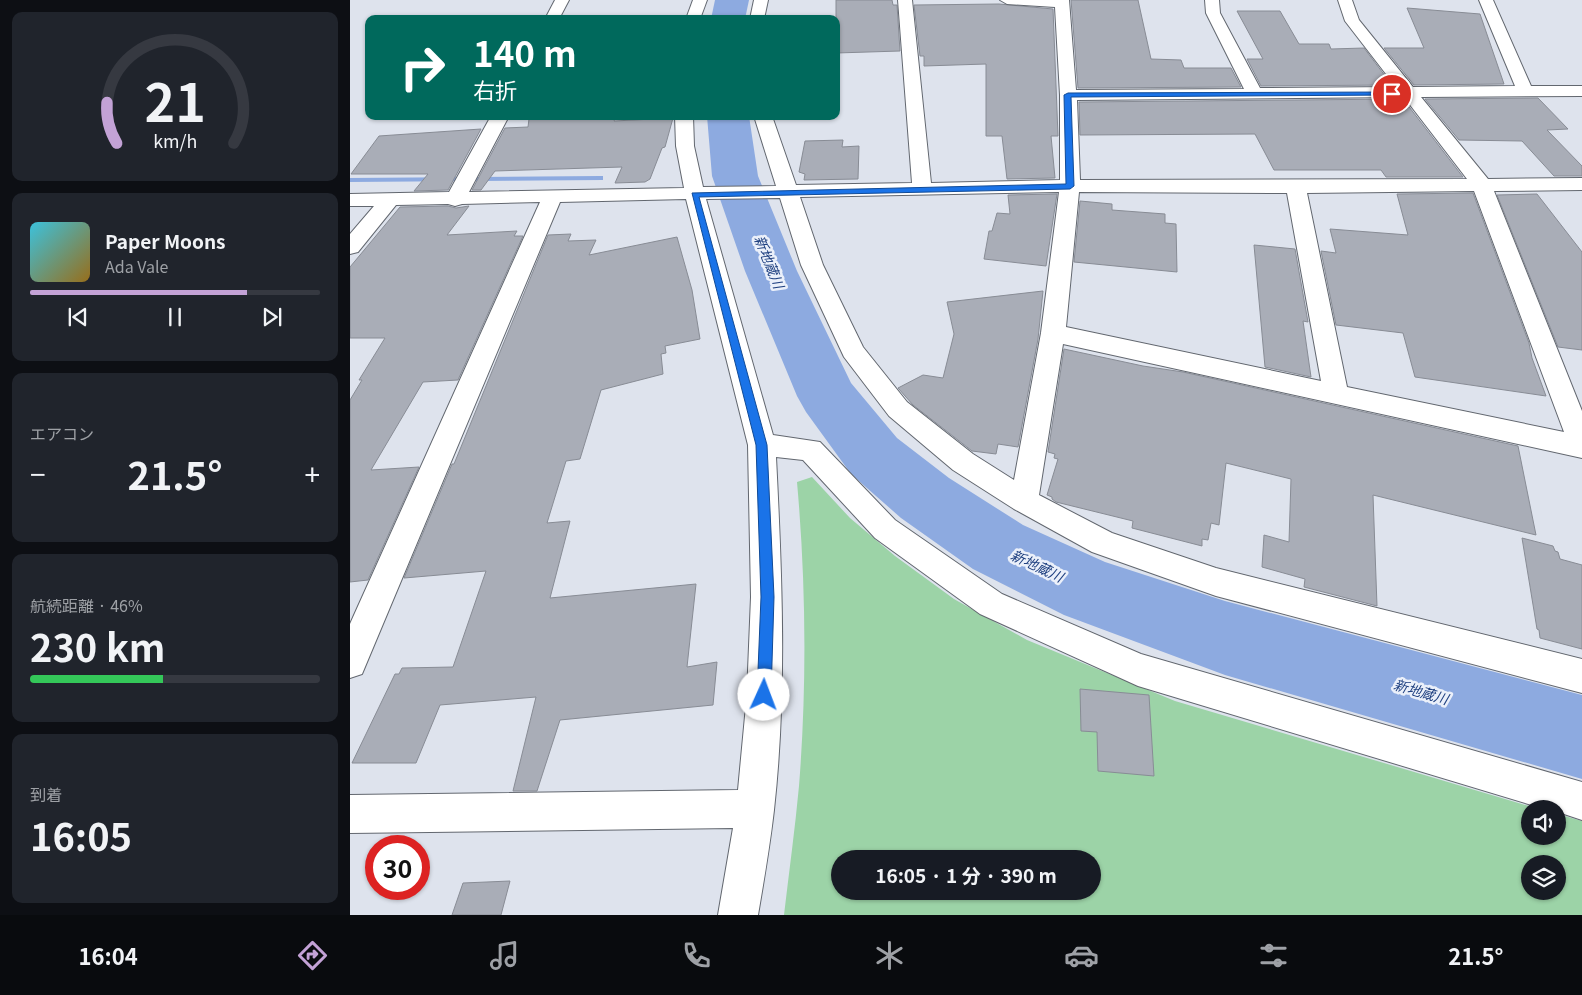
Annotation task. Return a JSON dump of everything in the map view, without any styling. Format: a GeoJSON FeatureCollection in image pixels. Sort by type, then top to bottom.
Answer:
{"type":"FeatureCollection","features":[{"type":"Feature","properties":{"kind":"street"},"geometry":{"type":"LineString","coordinates":[[554,15],[562,0]]}},
{"type":"Feature","properties":{"kind":"street"},"geometry":{"type":"LineString","coordinates":[[695,15],[700,0]]}},
{"type":"Feature","properties":{"kind":"street"},"geometry":{"type":"LineString","coordinates":[[758,15],[761,0]]}},
{"type":"Feature","properties":{"kind":"street"},"geometry":{"type":"LineString","coordinates":[[905,0],[922,189]]}},
{"type":"Feature","properties":{"kind":"street"},"geometry":{"type":"LineString","coordinates":[[1007,0],[1062,1],[1068,95],[1070,186],[1053,333],[1024,501]]}},
{"type":"Feature","properties":{"kind":"street"},"geometry":{"type":"LineString","coordinates":[[1212,0],[1213,13],[1255,94]]}},
{"type":"Feature","properties":{"kind":"street"},"geometry":{"type":"LineString","coordinates":[[1345,0],[1352,21],[1482,185],[1582,446]]}},
{"type":"Feature","properties":{"kind":"street"},"geometry":{"type":"LineString","coordinates":[[1486,0],[1525,91]]}},
{"type":"Feature","properties":{"kind":"street"},"geometry":{"type":"LineString","coordinates":[[1068,95],[1411,94],[1582,91]]}},
{"type":"Feature","properties":{"kind":"street"},"geometry":{"type":"LineString","coordinates":[[462,186],[498,120]]}},
{"type":"Feature","properties":{"kind":"street"},"geometry":{"type":"LineString","coordinates":[[684,120],[685,146],[706,194],[762,445],[767,597],[764,695],[755,809],[738,915]]}},
{"type":"Feature","properties":{"kind":"street"},"geometry":{"type":"LineString","coordinates":[[764,120],[778,192],[853,352],[898,409],[963,462],[1024,501],[1103,543],[1216,582],[1582,676]]}},
{"type":"Feature","properties":{"kind":"street"},"geometry":{"type":"LineString","coordinates":[[350,200],[390,200],[462,186],[552,198],[1070,186],[1296,187],[1582,184]]}},
{"type":"Feature","properties":{"kind":"street"},"geometry":{"type":"LineString","coordinates":[[1296,187],[1336,394]]}},
{"type":"Feature","properties":{"kind":"street"},"geometry":{"type":"LineString","coordinates":[[350,662],[552,198]]}},
{"type":"Feature","properties":{"kind":"street"},"geometry":{"type":"LineString","coordinates":[[350,246],[390,200]]}},
{"type":"Feature","properties":{"kind":"street"},"geometry":{"type":"LineString","coordinates":[[1053,333],[1582,446]]}},
{"type":"Feature","properties":{"kind":"street"},"geometry":{"type":"LineString","coordinates":[[762,445],[810,450],[885,530],[991,604],[1138,670],[1582,801]]}},
{"type":"Feature","properties":{"kind":"street"},"geometry":{"type":"LineString","coordinates":[[350,814],[755,809]]}},
{"type":"Feature","properties":{"kind":"green space"},"geometry":{"type":"Polygon","coordinates":[[[812,477],[850,518],[895,556],[954,599],[1027,640],[1175,701],[1521,804],[1521,845],[1566,845],[1566,816],[1582,821],[1582,915],[784,915],[802,748],[804,596],[797,482],[812,477]]]}},
{"type":"Feature","properties":{"kind":"building"},"geometry":{"type":"Polygon","coordinates":[[[836,0],[892,0],[893,5],[897,5],[900,51],[840,53],[840,15],[836,15],[836,0]]]}},
{"type":"Feature","properties":{"kind":"building"},"geometry":{"type":"Polygon","coordinates":[[[1071,0],[1138,0],[1151,59],[1181,60],[1184,68],[1231,68],[1241,87],[1078,88],[1071,0]]]}},
{"type":"Feature","properties":{"kind":"building"},"geometry":{"type":"Polygon","coordinates":[[[999,4],[1053,9],[1058,136],[1051,136],[1055,178],[1007,179],[1002,136],[986,136],[986,64],[924,66],[924,56],[920,56],[914,5],[999,4]]]}},
{"type":"Feature","properties":{"kind":"building"},"geometry":{"type":"Polygon","coordinates":[[[1407,8],[1480,14],[1504,84],[1414,85],[1384,48],[1424,48],[1407,8]]]}},
{"type":"Feature","properties":{"kind":"building"},"geometry":{"type":"Polygon","coordinates":[[[1237,11],[1280,11],[1299,44],[1329,44],[1331,49],[1364,48],[1392,85],[1261,86],[1247,59],[1263,59],[1237,11]]]}},
{"type":"Feature","properties":{"kind":"building"},"geometry":{"type":"Polygon","coordinates":[[[1538,98],[1568,129],[1547,130],[1582,166],[1582,176],[1554,176],[1522,141],[1459,140],[1425,99],[1538,98]]]}},
{"type":"Feature","properties":{"kind":"building"},"geometry":{"type":"Polygon","coordinates":[[[1403,99],[1463,177],[1386,177],[1381,170],[1274,170],[1255,134],[1080,135],[1079,102],[1403,99]]]}},
{"type":"Feature","properties":{"kind":"building"},"geometry":{"type":"Polygon","coordinates":[[[529,120],[672,120],[665,147],[662,148],[650,179],[645,182],[615,183],[622,167],[495,171],[481,190],[472,190],[505,128],[528,127],[529,120]]]}},
{"type":"Feature","properties":{"kind":"building"},"geometry":{"type":"Polygon","coordinates":[[[481,129],[448,190],[414,191],[428,174],[351,174],[379,136],[481,129]]]}},
{"type":"Feature","properties":{"kind":"building"},"geometry":{"type":"Polygon","coordinates":[[[843,140],[842,147],[859,146],[858,179],[804,180],[805,174],[799,172],[805,141],[843,140]]]}},
{"type":"Feature","properties":{"kind":"building"},"geometry":{"type":"Polygon","coordinates":[[[1473,193],[1529,343],[1532,358],[1546,396],[1415,377],[1403,333],[1336,325],[1321,251],[1336,253],[1330,229],[1408,235],[1397,194],[1473,193]]]}},
{"type":"Feature","properties":{"kind":"building"},"geometry":{"type":"Polygon","coordinates":[[[1057,194],[1046,266],[984,259],[989,231],[992,231],[997,213],[1010,214],[1008,195],[1057,194]]]}},
{"type":"Feature","properties":{"kind":"building"},"geometry":{"type":"Polygon","coordinates":[[[1537,194],[1582,252],[1582,350],[1558,347],[1497,195],[1537,194]]]}},
{"type":"Feature","properties":{"kind":"building"},"geometry":{"type":"Polygon","coordinates":[[[1080,201],[1112,204],[1112,210],[1165,214],[1165,223],[1176,224],[1177,272],[1074,262],[1080,201]]]}},
{"type":"Feature","properties":{"kind":"building"},"geometry":{"type":"Polygon","coordinates":[[[448,206],[456,208],[469,206],[447,235],[517,231],[514,236],[523,236],[458,380],[423,382],[371,470],[419,467],[368,580],[350,582],[350,400],[362,380],[359,380],[385,338],[350,338],[350,267],[400,207],[448,206]]]}},
{"type":"Feature","properties":{"kind":"building"},"geometry":{"type":"Polygon","coordinates":[[[571,234],[568,241],[596,240],[589,255],[677,237],[692,290],[700,339],[665,346],[666,353],[661,354],[663,374],[601,390],[580,459],[566,461],[547,523],[570,521],[550,598],[696,584],[687,667],[717,662],[713,705],[560,720],[537,791],[513,791],[536,697],[440,705],[416,763],[352,763],[395,674],[399,674],[402,668],[453,667],[486,571],[404,578],[452,464],[454,464],[548,235],[571,234]]]}},
{"type":"Feature","properties":{"kind":"building"},"geometry":{"type":"Polygon","coordinates":[[[1254,245],[1295,249],[1308,322],[1303,321],[1311,377],[1265,367],[1254,245]]]}},
{"type":"Feature","properties":{"kind":"building"},"geometry":{"type":"Polygon","coordinates":[[[1043,291],[1038,339],[1018,447],[998,444],[996,454],[972,451],[913,405],[898,388],[923,375],[943,378],[954,334],[947,302],[1043,291]]]}},
{"type":"Feature","properties":{"kind":"building"},"geometry":{"type":"Polygon","coordinates":[[[1064,349],[1143,366],[1183,372],[1518,446],[1536,535],[1373,495],[1377,606],[1304,587],[1305,579],[1262,567],[1264,535],[1289,542],[1291,479],[1226,463],[1219,525],[1211,523],[1208,540],[1202,539],[1202,546],[1132,528],[1133,521],[1056,502],[1047,495],[1058,459],[1054,458],[1055,454],[1048,452],[1064,349]]]}},
{"type":"Feature","properties":{"kind":"building"},"geometry":{"type":"Polygon","coordinates":[[[1522,538],[1553,546],[1555,551],[1558,552],[1560,559],[1582,565],[1582,649],[1540,638],[1522,538]]]}},
{"type":"Feature","properties":{"kind":"building"},"geometry":{"type":"Polygon","coordinates":[[[1080,689],[1149,695],[1154,776],[1098,771],[1097,732],[1081,731],[1080,689]]]}},
{"type":"Feature","properties":{"kind":"building"},"geometry":{"type":"Polygon","coordinates":[[[510,881],[501,915],[452,915],[463,883],[510,881]]]}},
{"type":"Feature","properties":{"kind":"waterway","name":"新地蔵川"},"geometry":{"type":"LineString","coordinates":[[729,15],[732,0]]}},
{"type":"Feature","properties":{"kind":"waterway","name":"新地蔵川"},"geometry":{"type":"LineString","coordinates":[[728,120],[735,176],[771,271],[827,396],[874,456],[925,498],[998,547],[1090,591],[1225,638],[1582,737]]}},
{"type":"Feature","properties":{"kind":"waterway"},"geometry":{"type":"LineString","coordinates":[[350,180],[600,178]]}},
{"type":"Feature","properties":{"kind":"route"},"geometry":{"type":"LineString","coordinates":[[764,695],[767,597],[762,445],[695,194],[1070,186],[1068,95],[1392,94]]}}]}
